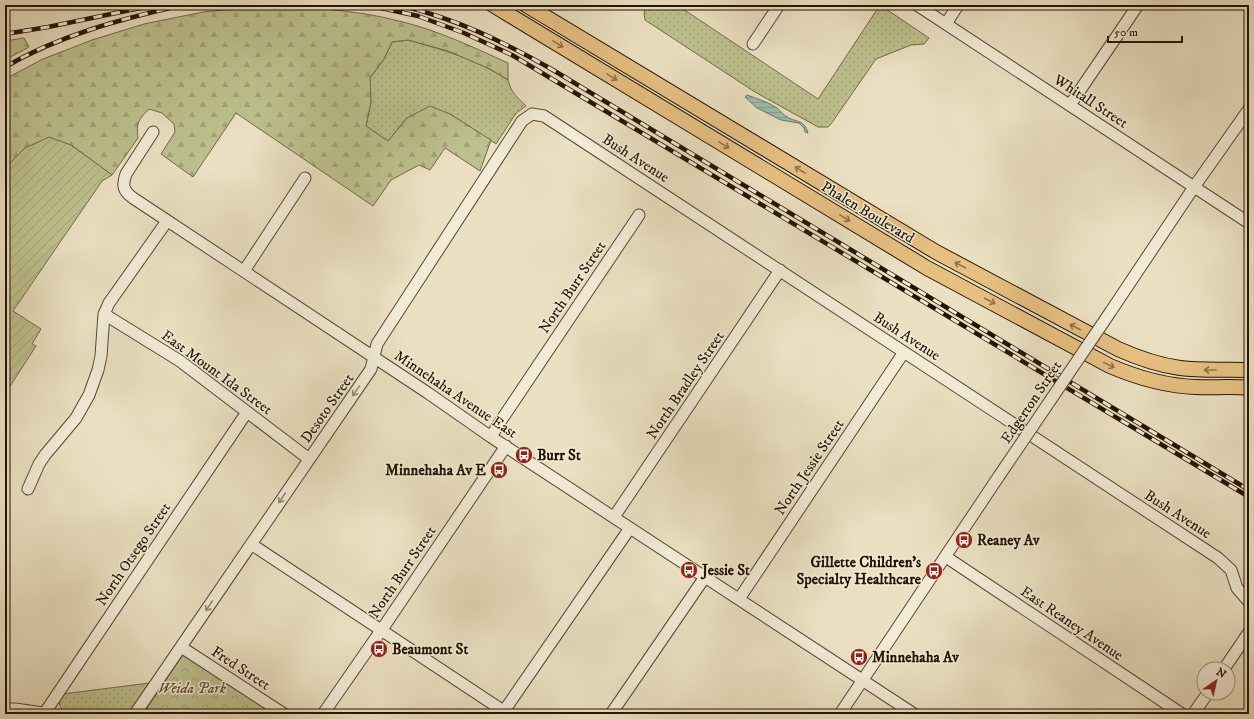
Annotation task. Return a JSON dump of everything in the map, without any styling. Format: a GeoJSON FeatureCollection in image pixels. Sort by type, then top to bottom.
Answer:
{"type":"FeatureCollection","features":[{"type":"Feature","properties":{"kind":"main road","name":"Phalen Boulevard"},"geometry":{"type":"LineString","coordinates":[[493,5],[927,268],[1110,366],[1154,381],[1180,386],[1249,388]]}},
{"type":"Feature","properties":{"kind":"main road","name":"Phalen Boulevard"},"geometry":{"type":"LineString","coordinates":[[526,5],[936,252],[1118,350],[1145,360],[1181,368],[1249,370]]}},
{"type":"Feature","properties":{"kind":"street"},"geometry":{"type":"LineString","coordinates":[[753,44],[779,5]]}},
{"type":"Feature","properties":{"kind":"street","name":"Whitall Street"},"geometry":{"type":"LineString","coordinates":[[917,5],[1249,223]]}},
{"type":"Feature","properties":{"kind":"street"},"geometry":{"type":"LineString","coordinates":[[946,24],[958,5]]}},
{"type":"Feature","properties":{"kind":"street"},"geometry":{"type":"LineString","coordinates":[[1070,105],[1138,5]]}},
{"type":"Feature","properties":{"kind":"street","name":"Edgerton Street"},"geometry":{"type":"LineString","coordinates":[[840,714],[1194,186],[1249,109]]}},
{"type":"Feature","properties":{"kind":"street","name":"Bush Avenue"},"geometry":{"type":"LineString","coordinates":[[532,114],[544,116],[1218,558],[1231,570],[1237,588],[1249,602]]}},
{"type":"Feature","properties":{"kind":"street","name":"Desoto Street"},"geometry":{"type":"LineString","coordinates":[[135,714],[371,369],[377,344],[522,121],[532,114]]}},
{"type":"Feature","properties":{"kind":"street","name":"Minnehaha Avenue East"},"geometry":{"type":"LineString","coordinates":[[153,132],[126,174],[124,188],[127,194],[374,357],[491,437],[914,714]]}},
{"type":"Feature","properties":{"kind":"street"},"geometry":{"type":"LineString","coordinates":[[244,271],[305,178]]}},
{"type":"Feature","properties":{"kind":"street","name":"North Burr Street"},"geometry":{"type":"LineString","coordinates":[[491,437],[639,215]]}},
{"type":"Feature","properties":{"kind":"street"},"geometry":{"type":"LineString","coordinates":[[28,488],[45,454],[76,418],[89,395],[94,383],[101,356],[104,314],[109,303],[167,220]]}},
{"type":"Feature","properties":{"kind":"street","name":"North Bradley Street"},"geometry":{"type":"LineString","coordinates":[[614,517],[780,270]]}},
{"type":"Feature","properties":{"kind":"street","name":"East Mount Ida Street"},"geometry":{"type":"LineString","coordinates":[[104,314],[165,351],[309,459]]}},
{"type":"Feature","properties":{"kind":"street","name":"North Jessie Street"},"geometry":{"type":"LineString","coordinates":[[739,599],[904,352]]}},
{"type":"Feature","properties":{"kind":"street","name":"North Otsego Street"},"geometry":{"type":"LineString","coordinates":[[46,714],[247,412]]}},
{"type":"Feature","properties":{"kind":"street","name":"North Burr Street"},"geometry":{"type":"LineString","coordinates":[[322,714],[506,446]]}},
{"type":"Feature","properties":{"kind":"street"},"geometry":{"type":"LineString","coordinates":[[251,544],[380,631],[506,713],[630,528]]}},
{"type":"Feature","properties":{"kind":"street","name":"East Reaney Avenue"},"geometry":{"type":"LineString","coordinates":[[946,557],[1182,714]]}},
{"type":"Feature","properties":{"kind":"street"},"geometry":{"type":"LineString","coordinates":[[611,714],[704,577]]}},
{"type":"Feature","properties":{"kind":"street"},"geometry":{"type":"LineString","coordinates":[[1229,661],[1249,632]]}},
{"type":"Feature","properties":{"kind":"street","name":"Fred Street"},"geometry":{"type":"LineString","coordinates":[[181,647],[284,714]]}},
{"type":"Feature","properties":{"kind":"street"},"geometry":{"type":"LineString","coordinates":[[1193,714],[1202,701]]}},
{"type":"Feature","properties":{"kind":"street"},"geometry":{"type":"LineString","coordinates":[[5,708],[46,714]]}},
{"type":"Feature","properties":{"kind":"green space"},"geometry":{"type":"Polygon","coordinates":[[[647,5],[681,5],[680,7],[818,99],[880,5],[929,38],[924,44],[911,45],[876,59],[831,124],[828,127],[818,127],[755,92],[645,20],[644,13],[647,5]]]}},
{"type":"Feature","properties":{"kind":"green space"},"geometry":{"type":"Polygon","coordinates":[[[257,7],[346,11],[382,17],[441,34],[508,63],[508,80],[490,69],[448,51],[408,40],[392,42],[384,59],[370,78],[371,102],[366,126],[388,141],[407,118],[430,106],[450,114],[491,140],[480,171],[445,148],[430,170],[419,165],[391,180],[373,206],[236,113],[193,177],[161,154],[175,132],[174,124],[162,113],[149,109],[142,116],[139,122],[137,129],[138,138],[112,175],[71,145],[25,148],[5,168],[5,79],[43,59],[92,40],[144,24],[203,12],[257,7]]]}},
{"type":"Feature","properties":{"kind":"green space"},"geometry":{"type":"Polygon","coordinates":[[[24,38],[29,47],[5,60],[5,41],[24,38]]]}},
{"type":"Feature","properties":{"kind":"green space"},"geometry":{"type":"Polygon","coordinates":[[[408,40],[472,61],[508,80],[513,92],[526,106],[516,113],[496,144],[450,114],[407,118],[388,141],[366,126],[371,102],[370,78],[384,59],[392,42],[408,40]]]}},
{"type":"Feature","properties":{"kind":"green space"},"geometry":{"type":"Polygon","coordinates":[[[49,137],[71,145],[112,175],[102,181],[13,311],[41,329],[32,344],[36,346],[5,394],[5,168],[25,148],[49,137]]]}},
{"type":"Feature","properties":{"kind":"green space","name":"Weida Park"},"geometry":{"type":"Polygon","coordinates":[[[186,654],[281,714],[143,714],[182,656],[186,654]]]}},
{"type":"Feature","properties":{"kind":"green space"},"geometry":{"type":"Polygon","coordinates":[[[150,683],[129,714],[69,714],[61,708],[59,703],[62,694],[150,683]]]}},
{"type":"Feature","properties":{"kind":"shaded area"},"geometry":{"type":"Polygon","coordinates":[[[747,95],[770,104],[787,117],[802,123],[808,133],[805,132],[804,128],[799,123],[781,120],[757,108],[745,97],[747,95]]]}},
{"type":"Feature","properties":{"kind":"railway"},"geometry":{"type":"LineString","coordinates":[[5,34],[48,27],[155,5]]}},
{"type":"Feature","properties":{"kind":"railway"},"geometry":{"type":"LineString","coordinates":[[5,67],[47,46],[91,29],[183,5]]}},
{"type":"Feature","properties":{"kind":"railway"},"geometry":{"type":"LineString","coordinates":[[367,5],[418,16],[464,33],[512,55],[1249,497]]}},
{"type":"Feature","properties":{"kind":"railway"},"geometry":{"type":"LineString","coordinates":[[399,5],[440,17],[479,32],[553,70],[1249,490]]}},
{"type":"Feature","properties":{"kind":"place","name":"Burr St"},"geometry":{"type":"Point","coordinates":[524,455]}},
{"type":"Feature","properties":{"kind":"place","name":"Minnehaha Av E"},"geometry":{"type":"Point","coordinates":[499,470]}},
{"type":"Feature","properties":{"kind":"place","name":"Reaney Av"},"geometry":{"type":"Point","coordinates":[964,540]}},
{"type":"Feature","properties":{"kind":"place","name":"Jessie St"},"geometry":{"type":"Point","coordinates":[689,570]}},
{"type":"Feature","properties":{"kind":"place","name":"Gillette Children's Specialty Healthcare"},"geometry":{"type":"Point","coordinates":[934,571]}},
{"type":"Feature","properties":{"kind":"place","name":"Beaumont St"},"geometry":{"type":"Point","coordinates":[379,649]}},
{"type":"Feature","properties":{"kind":"place","name":"Minnehaha Av"},"geometry":{"type":"Point","coordinates":[859,657]}}]}
